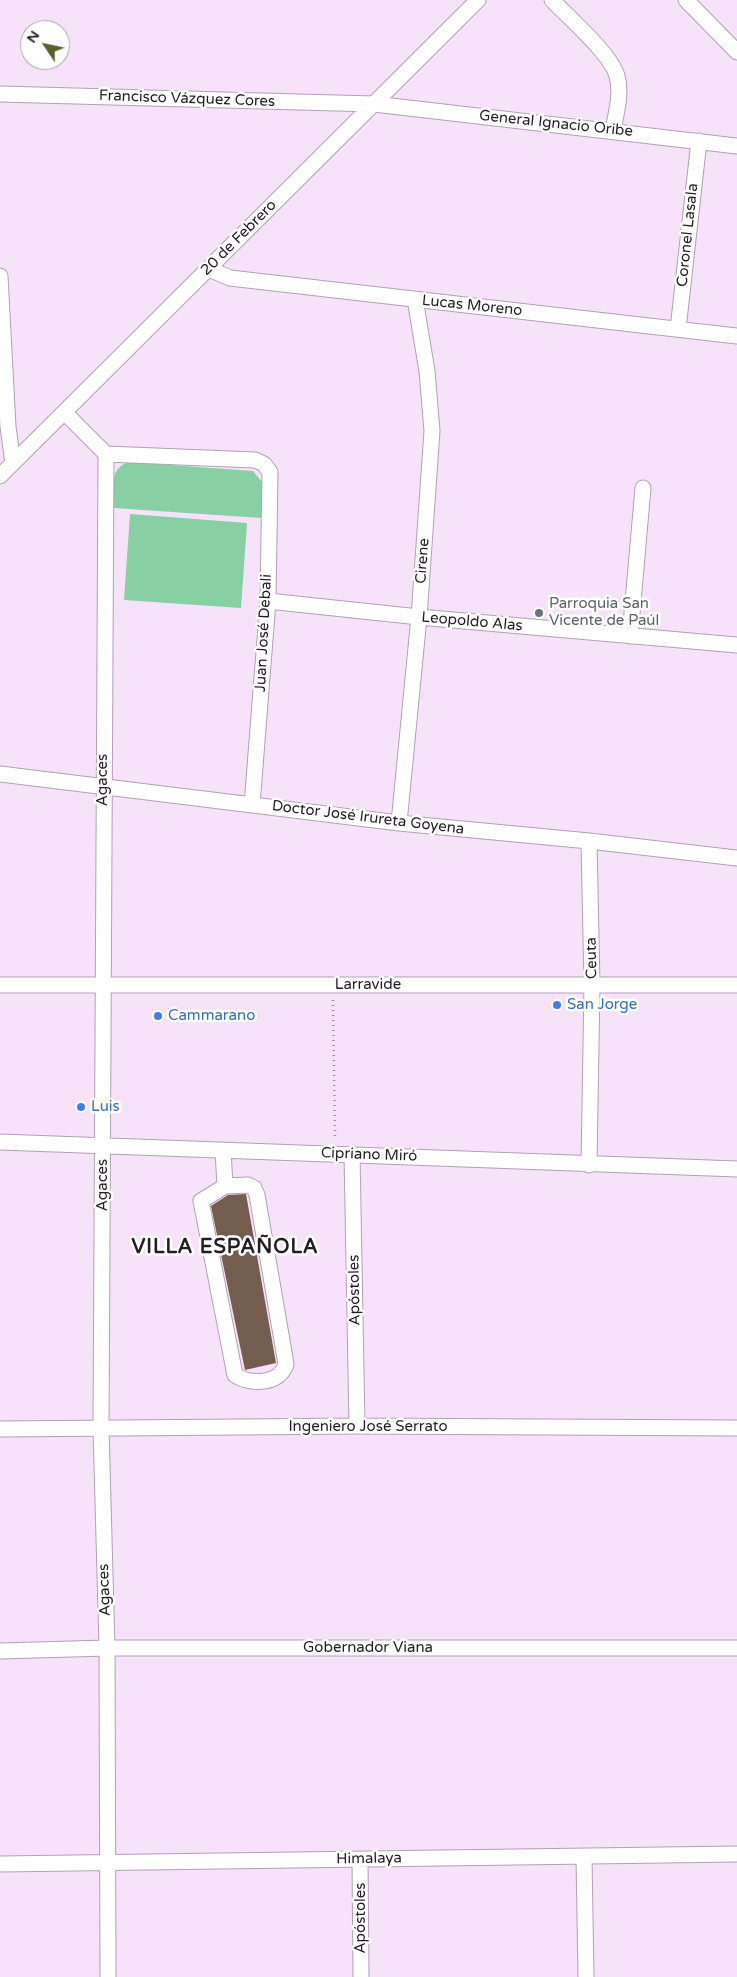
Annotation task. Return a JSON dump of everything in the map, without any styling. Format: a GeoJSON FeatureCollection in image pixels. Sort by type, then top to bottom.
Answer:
{"type":"FeatureCollection","features":[{"type":"Feature","properties":{"kind":"street","name":"20 de Febrero"},"geometry":{"type":"LineString","coordinates":[[0,476],[478,0]]}},
{"type":"Feature","properties":{"kind":"street"},"geometry":{"type":"LineString","coordinates":[[552,0],[613,67],[618,83],[618,97],[613,130]]}},
{"type":"Feature","properties":{"kind":"street"},"geometry":{"type":"LineString","coordinates":[[686,0],[737,52]]}},
{"type":"Feature","properties":{"kind":"street","name":"Francisco Vázquez Cores"},"geometry":{"type":"LineString","coordinates":[[0,94],[374,104]]}},
{"type":"Feature","properties":{"kind":"street","name":"General Ignacio Oribe"},"geometry":{"type":"LineString","coordinates":[[374,104],[613,130],[737,146]]}},
{"type":"Feature","properties":{"kind":"street","name":"Coronel Lasala"},"geometry":{"type":"LineString","coordinates":[[678,329],[699,141]]}},
{"type":"Feature","properties":{"kind":"street","name":"Lucas Moreno"},"geometry":{"type":"LineString","coordinates":[[209,269],[230,278],[737,336]]}},
{"type":"Feature","properties":{"kind":"street"},"geometry":{"type":"LineString","coordinates":[[0,276],[8,427],[12,463]]}},
{"type":"Feature","properties":{"kind":"street","name":"Cirene"},"geometry":{"type":"LineString","coordinates":[[398,823],[419,617],[432,431],[427,370],[415,299]]}},
{"type":"Feature","properties":{"kind":"street"},"geometry":{"type":"LineString","coordinates":[[64,412],[106,454]]}},
{"type":"Feature","properties":{"kind":"street","name":"Juan José Debali"},"geometry":{"type":"LineString","coordinates":[[106,454],[255,460],[264,464],[270,472],[268,601],[252,805]]}},
{"type":"Feature","properties":{"kind":"street","name":"Agaces"},"geometry":{"type":"LineString","coordinates":[[106,454],[101,1428],[107,1648],[106,1862],[108,1977]]}},
{"type":"Feature","properties":{"kind":"street"},"geometry":{"type":"LineString","coordinates":[[630,636],[643,488]]}},
{"type":"Feature","properties":{"kind":"street","name":"Leopoldo Alas"},"geometry":{"type":"LineString","coordinates":[[268,601],[419,617],[737,645]]}},
{"type":"Feature","properties":{"kind":"street","name":"Doctor José Irureta Goyena"},"geometry":{"type":"LineString","coordinates":[[0,774],[398,823],[589,841],[737,858]]}},
{"type":"Feature","properties":{"kind":"street","name":"Ceuta"},"geometry":{"type":"LineString","coordinates":[[589,841],[592,985],[589,1165]]}},
{"type":"Feature","properties":{"kind":"street","name":"Larravide"},"geometry":{"type":"LineString","coordinates":[[0,986],[737,985]]}},
{"type":"Feature","properties":{"kind":"street","name":"Cipriano Miró"},"geometry":{"type":"LineString","coordinates":[[0,1142],[335,1153],[589,1165],[737,1168]]}},
{"type":"Feature","properties":{"kind":"street"},"geometry":{"type":"LineString","coordinates":[[223,1150],[225,1186]]}},
{"type":"Feature","properties":{"kind":"street","name":"Apóstoles"},"geometry":{"type":"LineString","coordinates":[[352,1154],[357,1426]]}},
{"type":"Feature","properties":{"kind":"street"},"geometry":{"type":"LineString","coordinates":[[248,1185],[254,1188],[257,1195],[286,1364],[279,1375],[273,1380],[246,1382],[235,1375],[201,1201],[225,1186],[248,1185]]}},
{"type":"Feature","properties":{"kind":"street","name":"Ingeniero José Serrato"},"geometry":{"type":"LineString","coordinates":[[0,1429],[357,1426],[737,1428]]}},
{"type":"Feature","properties":{"kind":"street","name":"Gobernador Viana"},"geometry":{"type":"LineString","coordinates":[[0,1651],[107,1648],[737,1648]]}},
{"type":"Feature","properties":{"kind":"street","name":"Himalaya"},"geometry":{"type":"LineString","coordinates":[[0,1864],[737,1854]]}},
{"type":"Feature","properties":{"kind":"street"},"geometry":{"type":"LineString","coordinates":[[584,1856],[586,1977]]}},
{"type":"Feature","properties":{"kind":"street","name":"Apóstoles"},"geometry":{"type":"LineString","coordinates":[[360,1860],[361,1977]]}},
{"type":"Feature","properties":{"kind":"path"},"geometry":{"type":"LineString","coordinates":[[333,986],[335,1153]]}},
{"type":"Feature","properties":{"kind":"green space"},"geometry":{"type":"Polygon","coordinates":[[[129,462],[253,471],[262,482],[261,518],[114,508],[113,487],[115,474],[122,465],[129,462]]]}},
{"type":"Feature","properties":{"kind":"green space"},"geometry":{"type":"Polygon","coordinates":[[[130,514],[247,523],[241,608],[124,600],[130,514]]]}},
{"type":"Feature","properties":{"kind":"building"},"geometry":{"type":"Polygon","coordinates":[[[246,1194],[276,1363],[245,1370],[211,1206],[228,1195],[246,1194]]]}},
{"type":"Feature","properties":{"kind":"place","name":"Parroquia San Vicente de Paúl"},"geometry":{"type":"Point","coordinates":[539,613]}},
{"type":"Feature","properties":{"kind":"place","name":"San Jorge"},"geometry":{"type":"Point","coordinates":[557,1005]}},
{"type":"Feature","properties":{"kind":"place","name":"Cammarano"},"geometry":{"type":"Point","coordinates":[158,1016]}},
{"type":"Feature","properties":{"kind":"place","name":"Luis"},"geometry":{"type":"Point","coordinates":[81,1107]}},
{"type":"Feature","properties":{"kind":"district","name":"VILLA ESPAÑOLA"},"geometry":{"type":"Point","coordinates":[225,1248]}}]}
